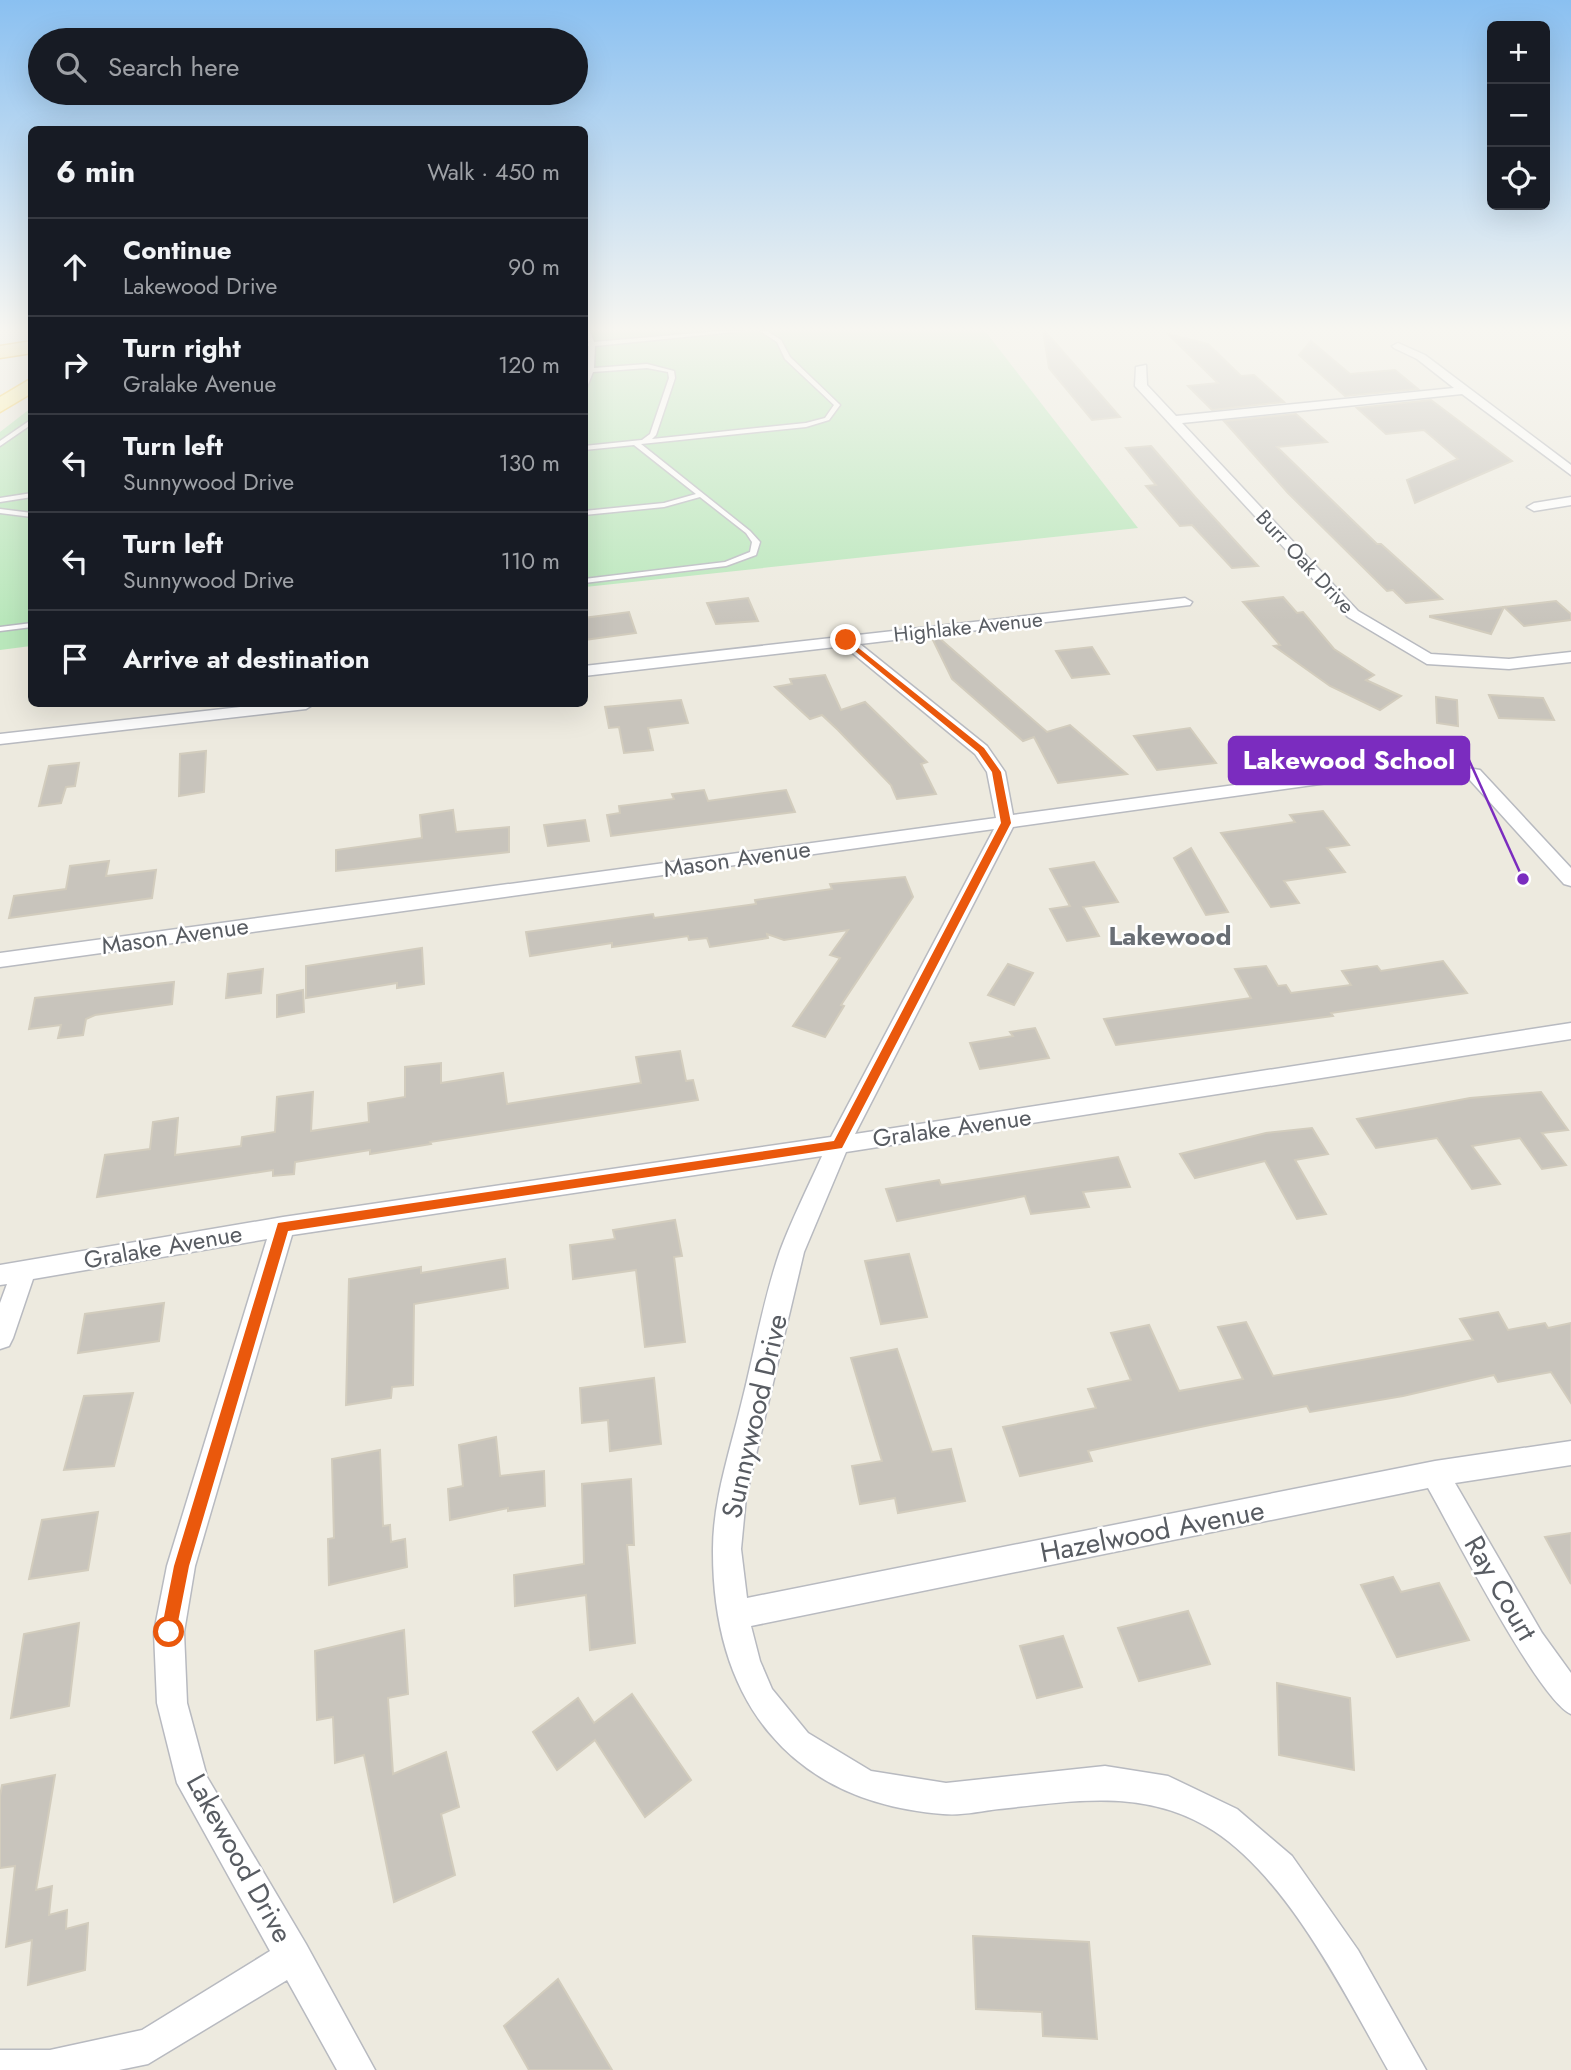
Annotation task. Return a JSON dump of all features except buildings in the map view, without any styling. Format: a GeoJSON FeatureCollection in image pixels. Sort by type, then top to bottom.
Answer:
{"type":"FeatureCollection","features":[{"type":"Feature","properties":{"kind":"street","name":"Burr Oak Drive"},"geometry":{"type":"LineString","coordinates":[[1180,428],[1353,614],[1368,625],[1427,659],[1509,664],[1571,657]]}},
{"type":"Feature","properties":{"kind":"street"},"geometry":{"type":"LineString","coordinates":[[1514,428],[1571,471]]}},
{"type":"Feature","properties":{"kind":"street"},"geometry":{"type":"LineString","coordinates":[[1534,507],[1571,501]]}},
{"type":"Feature","properties":{"kind":"street","name":"Highlake Avenue"},"geometry":{"type":"LineString","coordinates":[[588,671],[1185,602]]}},
{"type":"Feature","properties":{"kind":"street"},"geometry":{"type":"LineString","coordinates":[[846,640],[981,750],[996,772],[1006,823]]}},
{"type":"Feature","properties":{"kind":"street"},"geometry":{"type":"LineString","coordinates":[[0,739],[280,707]]}},
{"type":"Feature","properties":{"kind":"street","name":"Mason Avenue"},"geometry":{"type":"LineString","coordinates":[[0,960],[1399,768],[1474,774],[1571,880]]}},
{"type":"Feature","properties":{"kind":"street","name":"Sunnywood Drive"},"geometry":{"type":"LineString","coordinates":[[1006,823],[838,1145],[792,1252],[732,1497],[727,1549],[734,1615],[745,1661],[761,1700],[797,1744],[866,1786],[946,1799],[1105,1782],[1168,1792],[1226,1820],[1280,1868],[1346,1962],[1408,2070]]}},
{"type":"Feature","properties":{"kind":"street","name":"Gralake Avenue"},"geometry":{"type":"LineString","coordinates":[[12,1273],[283,1227],[838,1145],[1571,1031]]}},
{"type":"Feature","properties":{"kind":"street","name":"Lakewood Drive"},"geometry":{"type":"LineString","coordinates":[[283,1227],[181,1566],[169,1632],[172,1703],[193,1783],[357,2070]]}},
{"type":"Feature","properties":{"kind":"street"},"geometry":{"type":"LineString","coordinates":[[0,1338],[12,1273]]}},
{"type":"Feature","properties":{"kind":"street","name":"Hazelwood Avenue"},"geometry":{"type":"LineString","coordinates":[[734,1615],[1435,1474],[1571,1453]]}},
{"type":"Feature","properties":{"kind":"street","name":"Ray Court"},"geometry":{"type":"LineString","coordinates":[[1435,1474],[1532,1643],[1571,1699]]}},
{"type":"Feature","properties":{"kind":"street"},"geometry":{"type":"LineString","coordinates":[[0,2068],[50,2068],[148,2046],[294,1956]]}},
{"type":"Feature","properties":{"kind":"lane"},"geometry":{"type":"LineString","coordinates":[[0,444],[23,428]]}},
{"type":"Feature","properties":{"kind":"lane"},"geometry":{"type":"LineString","coordinates":[[645,441],[653,435],[655,428]]}},
{"type":"Feature","properties":{"kind":"lane"},"geometry":{"type":"LineString","coordinates":[[588,448],[780,428]]}},
{"type":"Feature","properties":{"kind":"lane"},"geometry":{"type":"LineString","coordinates":[[588,581],[726,565],[753,553],[756,542],[748,532],[635,442]]}},
{"type":"Feature","properties":{"kind":"lane"},"geometry":{"type":"LineString","coordinates":[[588,513],[664,505],[701,495]]}},
{"type":"Feature","properties":{"kind":"lane"},"geometry":{"type":"LineString","coordinates":[[0,500],[28,496]]}},
{"type":"Feature","properties":{"kind":"lane"},"geometry":{"type":"LineString","coordinates":[[0,511],[28,514]]}},
{"type":"Feature","properties":{"kind":"lane"},"geometry":{"type":"LineString","coordinates":[[0,626],[28,625]]}},
{"type":"Feature","properties":{"kind":"green space"},"geometry":{"type":"Polygon","coordinates":[[[6,428],[28,428],[28,646],[0,650],[0,432],[6,428]]]}},
{"type":"Feature","properties":{"kind":"green space"},"geometry":{"type":"Polygon","coordinates":[[[588,428],[1060,428],[1138,528],[588,587],[588,428]]]}},
{"type":"Feature","properties":{"kind":"place","name":"Lakewood School"},"geometry":{"type":"Point","coordinates":[1523,879]}},
{"type":"Feature","properties":{"kind":"district","name":"Lakewood"},"geometry":{"type":"Point","coordinates":[1170,936]}},
{"type":"Feature","properties":{"kind":"route"},"geometry":{"type":"LineString","coordinates":[[169,1632],[181,1566],[283,1227],[838,1145],[1006,823],[996,772],[981,750],[846,640]]}}]}
